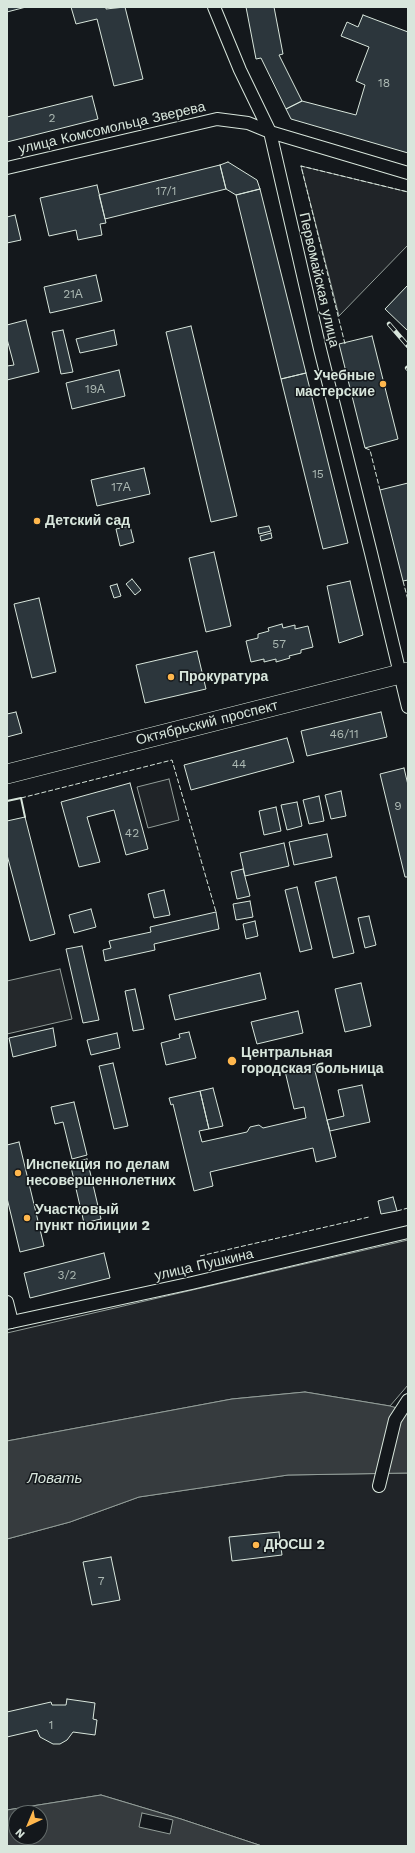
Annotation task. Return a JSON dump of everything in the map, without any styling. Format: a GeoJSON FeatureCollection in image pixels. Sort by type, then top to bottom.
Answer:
{"type":"FeatureCollection","features":[{"type":"Feature","properties":{"kind":"main road","name":"Октябрьский проспект"},"geometry":{"type":"LineString","coordinates":[[7,774],[404,673]]}},
{"type":"Feature","properties":{"kind":"street","name":"Первомайская улица"},"geometry":{"type":"LineString","coordinates":[[214,7],[240,70],[270,132],[320,349],[371,553],[404,673],[408,708]]}},
{"type":"Feature","properties":{"kind":"street","name":"улица Комсомольца Зверева"},"geometry":{"type":"LineString","coordinates":[[7,168],[217,119],[248,123],[270,132],[408,173]]}},
{"type":"Feature","properties":{"kind":"street","name":"улица Пушкина"},"geometry":{"type":"LineString","coordinates":[[10,1323],[192,1284],[408,1232]]}},
{"type":"Feature","properties":{"kind":"street"},"geometry":{"type":"LineString","coordinates":[[7,1302],[10,1323]]}},
{"type":"Feature","properties":{"kind":"street"},"geometry":{"type":"LineString","coordinates":[[379,1486],[395,1420],[408,1400]]}},
{"type":"Feature","properties":{"kind":"shaded area"},"geometry":{"type":"Polygon","coordinates":[[[301,166],[408,192],[408,245],[339,316],[301,166]]]}},
{"type":"Feature","properties":{"kind":"shaded area"},"geometry":{"type":"Polygon","coordinates":[[[169,779],[179,820],[148,828],[137,787],[169,779]]]}},
{"type":"Feature","properties":{"kind":"shaded area"},"geometry":{"type":"Polygon","coordinates":[[[60,969],[72,1019],[7,1034],[7,981],[60,969]]]}},
{"type":"Feature","properties":{"kind":"shaded area"},"geometry":{"type":"Polygon","coordinates":[[[408,1240],[408,1385],[390,1406],[305,1392],[232,1399],[7,1441],[7,1333],[408,1240]]]}},
{"type":"Feature","properties":{"kind":"shaded area"},"geometry":{"type":"Polygon","coordinates":[[[408,1473],[408,1846],[262,1846],[181,1819],[101,1795],[38,1805],[8,1805],[7,1810],[7,1539],[70,1522],[139,1497],[288,1475],[408,1473]]]}},
{"type":"Feature","properties":{"kind":"water","name":"Ловать"},"geometry":{"type":"Polygon","coordinates":[[[305,1392],[390,1406],[408,1411],[408,1473],[288,1475],[139,1497],[70,1522],[7,1539],[7,1441],[232,1399],[305,1392]]]}},
{"type":"Feature","properties":{"kind":"water"},"geometry":{"type":"Polygon","coordinates":[[[101,1795],[181,1819],[262,1846],[7,1846],[7,1810],[8,1845],[48,1845],[48,1805],[38,1805],[101,1795]]]}},
{"type":"Feature","properties":{"kind":"pier"},"geometry":{"type":"Polygon","coordinates":[[[142,1813],[173,1820],[170,1834],[139,1827],[142,1813]]]}},
{"type":"Feature","properties":{"kind":"building"},"geometry":{"type":"Polygon","coordinates":[[[7,7],[26,7],[7,12],[7,7]]]}},
{"type":"Feature","properties":{"kind":"building"},"geometry":{"type":"Polygon","coordinates":[[[71,7],[106,7],[106,9],[125,7],[143,79],[114,86],[97,19],[76,24],[71,7]]]}},
{"type":"Feature","properties":{"kind":"building"},"geometry":{"type":"Polygon","coordinates":[[[246,7],[274,7],[283,54],[279,55],[302,101],[286,109],[261,58],[256,59],[246,7]]]}},
{"type":"Feature","properties":{"kind":"building"},"geometry":{"type":"Polygon","coordinates":[[[363,15],[408,32],[408,153],[291,119],[286,109],[302,101],[356,115],[365,85],[356,81],[369,47],[341,36],[347,22],[358,27],[363,15]]]}},
{"type":"Feature","properties":{"kind":"building"},"geometry":{"type":"Polygon","coordinates":[[[92,96],[98,119],[7,142],[7,117],[92,96]]]}},
{"type":"Feature","properties":{"kind":"building"},"geometry":{"type":"Polygon","coordinates":[[[228,162],[257,180],[260,189],[236,195],[226,189],[220,165],[228,162]]]}},
{"type":"Feature","properties":{"kind":"building"},"geometry":{"type":"Polygon","coordinates":[[[220,165],[226,189],[105,219],[99,195],[220,165]]]}},
{"type":"Feature","properties":{"kind":"building"},"geometry":{"type":"Polygon","coordinates":[[[97,185],[106,223],[100,224],[102,235],[78,240],[76,230],[49,236],[40,198],[97,185]]]}},
{"type":"Feature","properties":{"kind":"building"},"geometry":{"type":"Polygon","coordinates":[[[260,189],[306,373],[281,379],[236,195],[260,189]]]}},
{"type":"Feature","properties":{"kind":"building"},"geometry":{"type":"Polygon","coordinates":[[[15,215],[21,240],[7,243],[7,217],[15,215]]]}},
{"type":"Feature","properties":{"kind":"building"},"geometry":{"type":"Polygon","coordinates":[[[96,275],[102,301],[50,313],[44,287],[96,275]]]}},
{"type":"Feature","properties":{"kind":"building"},"geometry":{"type":"Polygon","coordinates":[[[408,285],[408,331],[385,309],[408,285]]]}},
{"type":"Feature","properties":{"kind":"building"},"geometry":{"type":"Polygon","coordinates":[[[26,320],[39,372],[7,380],[7,366],[14,365],[7,339],[7,325],[26,320]]]}},
{"type":"Feature","properties":{"kind":"building"},"geometry":{"type":"Polygon","coordinates":[[[191,326],[237,516],[211,522],[166,332],[191,326]]]}},
{"type":"Feature","properties":{"kind":"building"},"geometry":{"type":"Polygon","coordinates":[[[63,330],[73,372],[61,374],[52,332],[63,330]]]}},
{"type":"Feature","properties":{"kind":"building"},"geometry":{"type":"Polygon","coordinates":[[[114,330],[117,345],[80,353],[76,339],[114,330]]]}},
{"type":"Feature","properties":{"kind":"building"},"geometry":{"type":"Polygon","coordinates":[[[372,336],[398,439],[365,448],[339,344],[372,336]]]}},
{"type":"Feature","properties":{"kind":"building"},"geometry":{"type":"Polygon","coordinates":[[[119,370],[125,396],[72,409],[66,383],[119,370]]]}},
{"type":"Feature","properties":{"kind":"building"},"geometry":{"type":"Polygon","coordinates":[[[306,373],[348,543],[323,549],[281,379],[306,373]]]}},
{"type":"Feature","properties":{"kind":"building"},"geometry":{"type":"Polygon","coordinates":[[[144,468],[150,494],[97,506],[91,480],[144,468]]]}},
{"type":"Feature","properties":{"kind":"building"},"geometry":{"type":"Polygon","coordinates":[[[408,483],[408,580],[403,581],[380,490],[408,483]]]}},
{"type":"Feature","properties":{"kind":"building"},"geometry":{"type":"Polygon","coordinates":[[[130,526],[134,542],[120,546],[116,529],[130,526]]]}},
{"type":"Feature","properties":{"kind":"building"},"geometry":{"type":"Polygon","coordinates":[[[269,526],[271,531],[259,534],[258,528],[269,526]]]}},
{"type":"Feature","properties":{"kind":"building"},"geometry":{"type":"Polygon","coordinates":[[[271,533],[272,538],[261,541],[260,536],[271,533]]]}},
{"type":"Feature","properties":{"kind":"building"},"geometry":{"type":"Polygon","coordinates":[[[214,552],[231,626],[206,632],[189,558],[214,552]]]}},
{"type":"Feature","properties":{"kind":"building"},"geometry":{"type":"Polygon","coordinates":[[[132,579],[141,590],[135,595],[126,584],[132,579]]]}},
{"type":"Feature","properties":{"kind":"building"},"geometry":{"type":"Polygon","coordinates":[[[350,581],[363,635],[339,643],[327,586],[350,581]]]}},
{"type":"Feature","properties":{"kind":"building"},"geometry":{"type":"Polygon","coordinates":[[[117,584],[121,596],[114,598],[110,586],[117,584]]]}},
{"type":"Feature","properties":{"kind":"building"},"geometry":{"type":"Polygon","coordinates":[[[39,598],[56,672],[32,678],[14,604],[39,598]]]}},
{"type":"Feature","properties":{"kind":"building"},"geometry":{"type":"Polygon","coordinates":[[[282,624],[283,628],[295,625],[295,629],[308,626],[313,647],[301,650],[301,653],[289,656],[290,658],[276,662],[276,659],[264,662],[264,659],[251,662],[246,641],[258,638],[258,634],[269,631],[268,628],[282,624]]]}},
{"type":"Feature","properties":{"kind":"building","name":"Прокуратура"},"geometry":{"type":"Polygon","coordinates":[[[197,651],[206,689],[145,703],[136,665],[197,651]]]}},
{"type":"Feature","properties":{"kind":"building"},"geometry":{"type":"Polygon","coordinates":[[[16,712],[22,733],[7,737],[7,714],[16,712]]]}},
{"type":"Feature","properties":{"kind":"building"},"geometry":{"type":"Polygon","coordinates":[[[381,712],[387,737],[307,756],[301,731],[381,712]]]}},
{"type":"Feature","properties":{"kind":"building"},"geometry":{"type":"Polygon","coordinates":[[[287,738],[294,762],[191,790],[184,765],[287,738]]]}},
{"type":"Feature","properties":{"kind":"building"},"geometry":{"type":"Polygon","coordinates":[[[404,768],[408,785],[408,877],[405,877],[380,774],[404,768]]]}},
{"type":"Feature","properties":{"kind":"building"},"geometry":{"type":"Polygon","coordinates":[[[130,783],[148,849],[126,855],[114,810],[87,817],[100,862],[79,867],[61,802],[130,783]]]}},
{"type":"Feature","properties":{"kind":"building"},"geometry":{"type":"Polygon","coordinates":[[[341,791],[346,816],[331,819],[325,795],[341,791]]]}},
{"type":"Feature","properties":{"kind":"building"},"geometry":{"type":"Polygon","coordinates":[[[319,796],[324,821],[309,824],[303,800],[319,796]]]}},
{"type":"Feature","properties":{"kind":"building"},"geometry":{"type":"Polygon","coordinates":[[[297,802],[302,826],[287,830],[281,805],[297,802]]]}},
{"type":"Feature","properties":{"kind":"building"},"geometry":{"type":"Polygon","coordinates":[[[276,807],[281,831],[264,835],[259,811],[276,807]]]}},
{"type":"Feature","properties":{"kind":"building"},"geometry":{"type":"Polygon","coordinates":[[[25,817],[55,934],[30,941],[7,855],[7,821],[25,817]]]}},
{"type":"Feature","properties":{"kind":"building"},"geometry":{"type":"Polygon","coordinates":[[[327,834],[332,857],[294,865],[289,842],[327,834]]]}},
{"type":"Feature","properties":{"kind":"building"},"geometry":{"type":"Polygon","coordinates":[[[284,843],[289,866],[245,876],[240,853],[284,843]]]}},
{"type":"Feature","properties":{"kind":"building"},"geometry":{"type":"Polygon","coordinates":[[[243,869],[250,896],[237,899],[231,872],[243,869]]]}},
{"type":"Feature","properties":{"kind":"building"},"geometry":{"type":"Polygon","coordinates":[[[336,877],[354,953],[333,958],[315,882],[336,877]]]}},
{"type":"Feature","properties":{"kind":"building"},"geometry":{"type":"Polygon","coordinates":[[[297,887],[312,949],[300,952],[285,890],[297,887]]]}},
{"type":"Feature","properties":{"kind":"building"},"geometry":{"type":"Polygon","coordinates":[[[164,890],[170,915],[154,918],[148,894],[164,890]]]}},
{"type":"Feature","properties":{"kind":"building"},"geometry":{"type":"Polygon","coordinates":[[[250,901],[253,917],[236,920],[233,904],[250,901]]]}},
{"type":"Feature","properties":{"kind":"building"},"geometry":{"type":"Polygon","coordinates":[[[91,909],[96,927],[74,933],[69,915],[91,909]]]}},
{"type":"Feature","properties":{"kind":"building"},"geometry":{"type":"Polygon","coordinates":[[[216,912],[219,929],[154,944],[155,950],[105,961],[103,950],[111,948],[109,941],[151,932],[150,927],[216,912]]]}},
{"type":"Feature","properties":{"kind":"building"},"geometry":{"type":"Polygon","coordinates":[[[369,916],[376,945],[365,948],[358,918],[369,916]]]}},
{"type":"Feature","properties":{"kind":"building"},"geometry":{"type":"Polygon","coordinates":[[[255,921],[258,936],[246,939],[243,924],[255,921]]]}},
{"type":"Feature","properties":{"kind":"building"},"geometry":{"type":"Polygon","coordinates":[[[82,946],[99,1020],[83,1023],[66,949],[82,946]]]}},
{"type":"Feature","properties":{"kind":"building"},"geometry":{"type":"Polygon","coordinates":[[[260,973],[266,999],[175,1020],[169,995],[260,973]]]}},
{"type":"Feature","properties":{"kind":"building"},"geometry":{"type":"Polygon","coordinates":[[[361,983],[371,1026],[345,1032],[335,989],[361,983]]]}},
{"type":"Feature","properties":{"kind":"building"},"geometry":{"type":"Polygon","coordinates":[[[135,989],[144,1029],[133,1031],[125,991],[135,989]]]}},
{"type":"Feature","properties":{"kind":"building"},"geometry":{"type":"Polygon","coordinates":[[[298,1011],[303,1033],[257,1044],[251,1022],[298,1011]]]}},
{"type":"Feature","properties":{"kind":"building"},"geometry":{"type":"Polygon","coordinates":[[[53,1028],[56,1046],[13,1057],[9,1038],[53,1028]]]}},
{"type":"Feature","properties":{"kind":"building"},"geometry":{"type":"Polygon","coordinates":[[[189,1032],[196,1058],[166,1065],[161,1043],[180,1038],[179,1034],[189,1032]]]}},
{"type":"Feature","properties":{"kind":"building"},"geometry":{"type":"Polygon","coordinates":[[[117,1033],[120,1048],[91,1055],[87,1040],[117,1033]]]}},
{"type":"Feature","properties":{"kind":"building"},"geometry":{"type":"Polygon","coordinates":[[[113,1063],[128,1126],[114,1129],[99,1066],[113,1063]]]}},
{"type":"Feature","properties":{"kind":"building"},"geometry":{"type":"Polygon","coordinates":[[[316,1064],[318,1070],[315,1071],[336,1157],[316,1162],[313,1148],[210,1172],[213,1186],[194,1191],[173,1104],[171,1105],[169,1098],[200,1091],[209,1129],[199,1131],[202,1142],[247,1132],[250,1127],[259,1125],[263,1128],[306,1118],[304,1107],[294,1109],[285,1071],[316,1064]]]}},
{"type":"Feature","properties":{"kind":"building"},"geometry":{"type":"Polygon","coordinates":[[[362,1085],[370,1122],[330,1131],[327,1120],[344,1116],[338,1090],[362,1085]]]}},
{"type":"Feature","properties":{"kind":"building"},"geometry":{"type":"Polygon","coordinates":[[[213,1088],[223,1126],[209,1129],[200,1091],[213,1088]]]}},
{"type":"Feature","properties":{"kind":"building"},"geometry":{"type":"Polygon","coordinates":[[[74,1102],[87,1155],[72,1159],[63,1122],[55,1124],[51,1107],[74,1102]]]}},
{"type":"Feature","properties":{"kind":"building"},"geometry":{"type":"Polygon","coordinates":[[[19,1142],[44,1246],[20,1252],[7,1198],[7,1145],[19,1142]]]}},
{"type":"Feature","properties":{"kind":"building"},"geometry":{"type":"Polygon","coordinates":[[[87,1159],[101,1219],[84,1223],[70,1163],[87,1159]]]}},
{"type":"Feature","properties":{"kind":"building"},"geometry":{"type":"Polygon","coordinates":[[[393,1197],[397,1211],[381,1214],[378,1201],[393,1197]]]}},
{"type":"Feature","properties":{"kind":"building"},"geometry":{"type":"Polygon","coordinates":[[[104,1253],[110,1278],[30,1298],[24,1273],[104,1253]]]}},
{"type":"Feature","properties":{"kind":"building"},"geometry":{"type":"Polygon","coordinates":[[[279,1532],[282,1555],[232,1561],[229,1537],[279,1532]]]}},
{"type":"Feature","properties":{"kind":"building"},"geometry":{"type":"Polygon","coordinates":[[[111,1557],[120,1600],[92,1605],[83,1562],[111,1557]]]}},
{"type":"Feature","properties":{"kind":"building"},"geometry":{"type":"Polygon","coordinates":[[[67,1699],[95,1703],[93,1719],[97,1720],[95,1735],[73,1732],[67,1740],[60,1744],[53,1744],[40,1737],[37,1730],[7,1737],[7,1712],[51,1702],[52,1705],[66,1705],[67,1699]]]}},
{"type":"Feature","properties":{"kind":"railway"},"geometry":{"type":"LineString","coordinates":[[389,324],[408,346]]}},
{"type":"Feature","properties":{"kind":"fence"},"geometry":{"type":"LineString","coordinates":[[345,344],[301,166],[408,192]]}},
{"type":"Feature","properties":{"kind":"fence"},"geometry":{"type":"LineString","coordinates":[[365,448],[370,450],[380,490]]}},
{"type":"Feature","properties":{"kind":"fence"},"geometry":{"type":"LineString","coordinates":[[403,581],[408,600]]}},
{"type":"Feature","properties":{"kind":"fence"},"geometry":{"type":"LineString","coordinates":[[21,798],[172,760],[216,912]]}},
{"type":"Feature","properties":{"kind":"fence"},"geometry":{"type":"LineString","coordinates":[[397,1211],[408,1208]]}},
{"type":"Feature","properties":{"kind":"fence"},"geometry":{"type":"LineString","coordinates":[[200,1256],[369,1217]]}},
{"type":"Feature","properties":{"kind":"wall"},"geometry":{"type":"LineString","coordinates":[[7,801],[21,798],[25,817]]}},
{"type":"Feature","properties":{"kind":"place","name":"Учебные мастерские"},"geometry":{"type":"Point","coordinates":[383,384]}},
{"type":"Feature","properties":{"kind":"place","name":"Детский сад"},"geometry":{"type":"Point","coordinates":[37,521]}},
{"type":"Feature","properties":{"kind":"place","name":"Прокуратура"},"geometry":{"type":"Point","coordinates":[171,677]}},
{"type":"Feature","properties":{"kind":"place","name":"Центральная городская больница"},"geometry":{"type":"Point","coordinates":[232,1061]}},
{"type":"Feature","properties":{"kind":"place","name":"Инспекция по делам несовершеннолетних"},"geometry":{"type":"Point","coordinates":[18,1173]}},
{"type":"Feature","properties":{"kind":"place","name":"Участковый пункт полиции 2"},"geometry":{"type":"Point","coordinates":[27,1218]}},
{"type":"Feature","properties":{"kind":"place","name":"ДЮСШ 2"},"geometry":{"type":"Point","coordinates":[256,1545]}}]}
